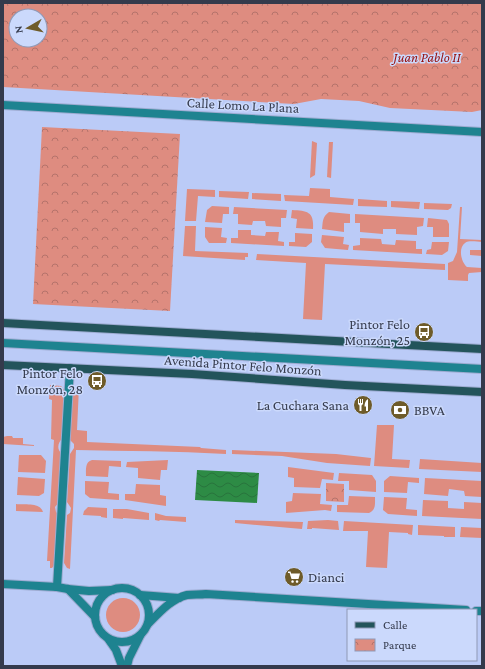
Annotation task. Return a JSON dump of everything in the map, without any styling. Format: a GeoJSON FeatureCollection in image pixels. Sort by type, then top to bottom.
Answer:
{"type":"FeatureCollection","features":[{"type":"Feature","properties":{"kind":"street","name":"Calle Lomo La Plana"},"geometry":{"type":"LineString","coordinates":[[3,105],[482,132]]}},
{"type":"Feature","properties":{"kind":"street","name":"Avenida Pintor Felo Monzón"},"geometry":{"type":"LineString","coordinates":[[3,323],[482,349]]}},
{"type":"Feature","properties":{"kind":"street","name":"Avenida Pintor Felo Monzón"},"geometry":{"type":"LineString","coordinates":[[3,343],[482,370]]}},
{"type":"Feature","properties":{"kind":"street","name":"Avenida Pintor Felo Monzón"},"geometry":{"type":"LineString","coordinates":[[3,364],[482,392]]}},
{"type":"Feature","properties":{"kind":"street"},"geometry":{"type":"LineString","coordinates":[[57,587],[70,368]]}},
{"type":"Feature","properties":{"kind":"street"},"geometry":{"type":"LineString","coordinates":[[3,584],[57,587],[89,591],[121,588],[130,589],[144,598],[150,615],[148,624]]}},
{"type":"Feature","properties":{"kind":"street"},"geometry":{"type":"LineString","coordinates":[[68,589],[95,617]]}},
{"type":"Feature","properties":{"kind":"street"},"geometry":{"type":"LineString","coordinates":[[112,590],[99,600],[95,617],[97,626],[102,634],[110,640],[118,643],[128,642],[140,636]]}},
{"type":"Feature","properties":{"kind":"street"},"geometry":{"type":"LineString","coordinates":[[128,666],[129,658],[148,624],[159,612],[179,598],[188,595],[206,594],[450,609]]}},
{"type":"Feature","properties":{"kind":"street"},"geometry":{"type":"LineString","coordinates":[[140,595],[179,598]]}},
{"type":"Feature","properties":{"kind":"street"},"geometry":{"type":"LineString","coordinates":[[110,640],[116,650],[122,666]]}},
{"type":"Feature","properties":{"kind":"green space","name":"Juan Pablo II"},"geometry":{"type":"Polygon","coordinates":[[[3,3],[482,3],[482,110],[472,112],[390,108],[359,101],[321,99],[294,104],[3,87],[3,3]]]}},
{"type":"Feature","properties":{"kind":"green space"},"geometry":{"type":"Polygon","coordinates":[[[42,127],[180,134],[170,311],[33,304],[42,127]]]}},
{"type":"Feature","properties":{"kind":"green space"},"geometry":{"type":"Polygon","coordinates":[[[312,141],[317,143],[315,175],[310,178],[312,141]]]}},
{"type":"Feature","properties":{"kind":"green space"},"geometry":{"type":"Polygon","coordinates":[[[329,142],[333,142],[331,178],[327,177],[329,142]]]}},
{"type":"Feature","properties":{"kind":"green space"},"geometry":{"type":"Polygon","coordinates":[[[310,188],[330,189],[330,197],[354,199],[353,205],[285,201],[284,195],[309,196],[310,188]]]}},
{"type":"Feature","properties":{"kind":"green space"},"geometry":{"type":"Polygon","coordinates":[[[187,189],[215,190],[215,197],[198,196],[196,221],[185,221],[187,189]]]}},
{"type":"Feature","properties":{"kind":"green space"},"geometry":{"type":"Polygon","coordinates":[[[219,191],[249,192],[248,199],[219,197],[219,191]]]}},
{"type":"Feature","properties":{"kind":"green space"},"geometry":{"type":"Polygon","coordinates":[[[252,193],[281,194],[281,201],[252,199],[252,193]]]}},
{"type":"Feature","properties":{"kind":"green space"},"geometry":{"type":"Polygon","coordinates":[[[358,199],[387,201],[387,207],[358,206],[358,199]]]}},
{"type":"Feature","properties":{"kind":"green space"},"geometry":{"type":"Polygon","coordinates":[[[391,201],[420,202],[419,209],[391,207],[391,201]]]}},
{"type":"Feature","properties":{"kind":"green space"},"geometry":{"type":"Polygon","coordinates":[[[424,203],[452,204],[451,208],[448,210],[424,209],[424,203]]]}},
{"type":"Feature","properties":{"kind":"green space"},"geometry":{"type":"Polygon","coordinates":[[[212,206],[229,207],[229,214],[223,214],[222,223],[205,222],[207,210],[212,206]]]}},
{"type":"Feature","properties":{"kind":"green space"},"geometry":{"type":"Polygon","coordinates":[[[234,207],[287,210],[286,218],[281,218],[281,227],[266,226],[265,221],[253,221],[252,225],[238,224],[238,214],[233,214],[234,207]]]}},
{"type":"Feature","properties":{"kind":"green space"},"geometry":{"type":"Polygon","coordinates":[[[460,207],[462,207],[460,239],[482,240],[482,242],[471,241],[463,245],[461,255],[465,265],[467,267],[482,268],[482,272],[469,273],[468,281],[448,280],[448,263],[453,261],[457,252],[460,207]]]}},
{"type":"Feature","properties":{"kind":"green space"},"geometry":{"type":"Polygon","coordinates":[[[292,210],[306,212],[311,215],[313,229],[296,228],[297,219],[291,218],[292,210]]]}},
{"type":"Feature","properties":{"kind":"green space"},"geometry":{"type":"Polygon","coordinates":[[[329,212],[350,214],[350,223],[344,223],[344,232],[322,229],[324,218],[329,212]]]}},
{"type":"Feature","properties":{"kind":"green space"},"geometry":{"type":"Polygon","coordinates":[[[355,214],[424,218],[423,226],[417,227],[417,235],[396,234],[396,229],[383,229],[383,234],[360,232],[360,223],[355,223],[355,214]]]}},
{"type":"Feature","properties":{"kind":"green space"},"geometry":{"type":"Polygon","coordinates":[[[428,218],[447,220],[449,224],[449,237],[433,237],[433,227],[427,227],[428,218]]]}},
{"type":"Feature","properties":{"kind":"green space"},"geometry":{"type":"Polygon","coordinates":[[[185,226],[196,226],[195,251],[248,253],[248,257],[245,257],[245,260],[183,256],[185,226]]]}},
{"type":"Feature","properties":{"kind":"green space"},"geometry":{"type":"Polygon","coordinates":[[[205,227],[222,228],[221,237],[227,238],[226,243],[209,243],[205,237],[205,227]]]}},
{"type":"Feature","properties":{"kind":"green space"},"geometry":{"type":"Polygon","coordinates":[[[238,230],[251,230],[251,235],[265,236],[266,232],[279,232],[278,241],[284,242],[284,246],[231,243],[231,238],[238,238],[238,230]]]}},
{"type":"Feature","properties":{"kind":"green space"},"geometry":{"type":"Polygon","coordinates":[[[295,233],[312,234],[312,242],[306,247],[289,246],[289,242],[295,242],[295,233]]]}},
{"type":"Feature","properties":{"kind":"green space"},"geometry":{"type":"Polygon","coordinates":[[[322,235],[344,237],[343,244],[349,245],[348,250],[325,248],[321,242],[322,235]]]}},
{"type":"Feature","properties":{"kind":"green space"},"geometry":{"type":"Polygon","coordinates":[[[360,238],[381,239],[382,244],[395,245],[396,240],[416,241],[416,249],[422,249],[422,254],[353,250],[353,246],[360,245],[360,238]]]}},
{"type":"Feature","properties":{"kind":"green space"},"geometry":{"type":"Polygon","coordinates":[[[432,242],[449,242],[448,251],[442,255],[426,254],[427,250],[431,249],[432,242]]]}},
{"type":"Feature","properties":{"kind":"green space"},"geometry":{"type":"Polygon","coordinates":[[[470,250],[482,250],[482,256],[470,255],[470,250]]]}},
{"type":"Feature","properties":{"kind":"green space"},"geometry":{"type":"Polygon","coordinates":[[[257,254],[445,264],[445,270],[325,264],[322,320],[303,319],[306,263],[256,260],[257,254]]]}},
{"type":"Feature","properties":{"kind":"green space"},"geometry":{"type":"Polygon","coordinates":[[[50,385],[61,386],[66,392],[63,438],[58,446],[62,454],[60,501],[55,507],[56,512],[59,515],[56,563],[52,568],[50,568],[50,561],[47,561],[54,440],[51,439],[52,400],[49,399],[50,385]]]}},
{"type":"Feature","properties":{"kind":"green space"},"geometry":{"type":"Polygon","coordinates":[[[77,387],[79,387],[77,430],[87,431],[87,442],[200,447],[226,450],[226,454],[76,450],[70,569],[67,568],[64,563],[67,515],[70,513],[71,508],[67,502],[70,454],[74,448],[74,444],[70,440],[73,392],[77,387]]]}},
{"type":"Feature","properties":{"kind":"green space"},"geometry":{"type":"Polygon","coordinates":[[[377,425],[394,425],[392,459],[410,460],[409,468],[374,466],[377,425]]]}},
{"type":"Feature","properties":{"kind":"green space"},"geometry":{"type":"Polygon","coordinates":[[[12,436],[13,438],[23,438],[23,444],[34,446],[3,444],[3,437],[12,436]]]}},
{"type":"Feature","properties":{"kind":"green space"},"geometry":{"type":"Polygon","coordinates":[[[232,450],[336,454],[371,458],[370,466],[327,463],[282,456],[232,454],[232,450]]]}},
{"type":"Feature","properties":{"kind":"green space"},"geometry":{"type":"Polygon","coordinates":[[[19,455],[41,455],[46,461],[45,473],[18,472],[19,455]]]}},
{"type":"Feature","properties":{"kind":"green space"},"geometry":{"type":"Polygon","coordinates":[[[420,459],[482,463],[482,472],[419,469],[420,459]]]}},
{"type":"Feature","properties":{"kind":"green space"},"geometry":{"type":"Polygon","coordinates":[[[92,460],[121,461],[121,467],[109,466],[108,477],[86,476],[87,464],[92,460]]]}},
{"type":"Feature","properties":{"kind":"green space"},"geometry":{"type":"Polygon","coordinates":[[[168,460],[167,470],[161,470],[160,480],[138,478],[138,468],[126,467],[127,462],[168,460]]]}},
{"type":"Feature","properties":{"kind":"green space"},"geometry":{"type":"Polygon","coordinates":[[[288,467],[334,473],[333,480],[322,479],[320,488],[294,487],[294,478],[288,477],[288,467]]]}},
{"type":"Feature","properties":{"kind":"green space"},"geometry":{"type":"Polygon","coordinates":[[[339,473],[372,475],[376,481],[376,492],[349,490],[349,481],[338,481],[339,473]]]}},
{"type":"Feature","properties":{"kind":"green space"},"geometry":{"type":"Polygon","coordinates":[[[390,476],[419,478],[419,483],[408,482],[407,493],[384,492],[384,481],[390,476]]]}},
{"type":"Feature","properties":{"kind":"green space"},"geometry":{"type":"Polygon","coordinates":[[[18,477],[45,479],[44,493],[39,496],[17,495],[18,477]]]}},
{"type":"Feature","properties":{"kind":"green space"},"geometry":{"type":"Polygon","coordinates":[[[425,478],[482,481],[482,497],[465,496],[464,491],[449,489],[448,496],[424,494],[425,478]]]}},
{"type":"Feature","properties":{"kind":"green space"},"geometry":{"type":"Polygon","coordinates":[[[85,481],[109,482],[108,493],[119,494],[119,500],[90,498],[85,494],[85,481]]]}},
{"type":"Feature","properties":{"kind":"green space"},"geometry":{"type":"Polygon","coordinates":[[[326,483],[344,484],[344,502],[326,501],[326,483]]]}},
{"type":"Feature","properties":{"kind":"green space"},"geometry":{"type":"Polygon","coordinates":[[[136,484],[160,485],[160,495],[166,496],[166,506],[125,500],[125,494],[135,494],[136,484]]]}},
{"type":"Feature","properties":{"kind":"green space"},"geometry":{"type":"Polygon","coordinates":[[[293,493],[321,494],[320,504],[332,505],[331,511],[325,510],[286,513],[286,502],[292,501],[293,493]]]}},
{"type":"Feature","properties":{"kind":"green space"},"geometry":{"type":"Polygon","coordinates":[[[349,496],[375,497],[374,508],[369,513],[337,512],[337,505],[348,505],[349,496]]]}},
{"type":"Feature","properties":{"kind":"green space"},"geometry":{"type":"Polygon","coordinates":[[[384,497],[407,498],[406,509],[417,510],[417,516],[388,514],[383,510],[384,497]]]}},
{"type":"Feature","properties":{"kind":"green space"},"geometry":{"type":"Polygon","coordinates":[[[423,500],[448,501],[448,508],[464,509],[464,502],[482,503],[482,519],[422,516],[423,500]]]}},
{"type":"Feature","properties":{"kind":"green space"},"geometry":{"type":"Polygon","coordinates":[[[16,504],[36,505],[43,512],[16,511],[16,504]]]}},
{"type":"Feature","properties":{"kind":"green space"},"geometry":{"type":"Polygon","coordinates":[[[88,507],[107,508],[107,518],[101,516],[83,515],[84,511],[88,507]]]}},
{"type":"Feature","properties":{"kind":"green space"},"geometry":{"type":"Polygon","coordinates":[[[113,509],[127,509],[149,513],[149,520],[113,518],[113,509]]]}},
{"type":"Feature","properties":{"kind":"green space"},"geometry":{"type":"Polygon","coordinates":[[[155,513],[166,516],[186,517],[186,522],[155,520],[155,513]]]}},
{"type":"Feature","properties":{"kind":"green space"},"geometry":{"type":"Polygon","coordinates":[[[235,520],[303,522],[302,529],[235,523],[235,520]]]}},
{"type":"Feature","properties":{"kind":"green space"},"geometry":{"type":"Polygon","coordinates":[[[308,521],[338,521],[339,530],[307,529],[308,521]]]}},
{"type":"Feature","properties":{"kind":"green space"},"geometry":{"type":"Polygon","coordinates":[[[344,521],[413,525],[412,535],[408,533],[389,532],[387,568],[366,567],[368,531],[343,531],[344,521]]]}},
{"type":"Feature","properties":{"kind":"green space"},"geometry":{"type":"Polygon","coordinates":[[[418,525],[455,527],[455,537],[418,535],[418,525]]]}},
{"type":"Feature","properties":{"kind":"green space"},"geometry":{"type":"Polygon","coordinates":[[[461,527],[482,528],[482,538],[460,537],[461,527]]]}},
{"type":"Feature","properties":{"kind":"green space"},"geometry":{"type":"Polygon","coordinates":[[[120,598],[126,598],[130,599],[137,605],[140,615],[139,622],[133,629],[126,632],[120,632],[116,631],[109,625],[106,618],[106,612],[107,608],[113,601],[120,598]]]}},
{"type":"Feature","properties":{"kind":"water"},"geometry":{"type":"Polygon","coordinates":[[[197,470],[259,473],[257,503],[195,500],[197,470]]]}},
{"type":"Feature","properties":{"kind":"place","name":"Pintor Felo Monzón, 25"},"geometry":{"type":"Point","coordinates":[424,332]}},
{"type":"Feature","properties":{"kind":"place","name":"Pintor Felo Monzón, 28"},"geometry":{"type":"Point","coordinates":[97,381]}},
{"type":"Feature","properties":{"kind":"place","name":"La Cuchara Sana"},"geometry":{"type":"Point","coordinates":[363,405]}},
{"type":"Feature","properties":{"kind":"place","name":"BBVA"},"geometry":{"type":"Point","coordinates":[400,410]}},
{"type":"Feature","properties":{"kind":"place","name":"Dianci"},"geometry":{"type":"Point","coordinates":[294,577]}}]}
